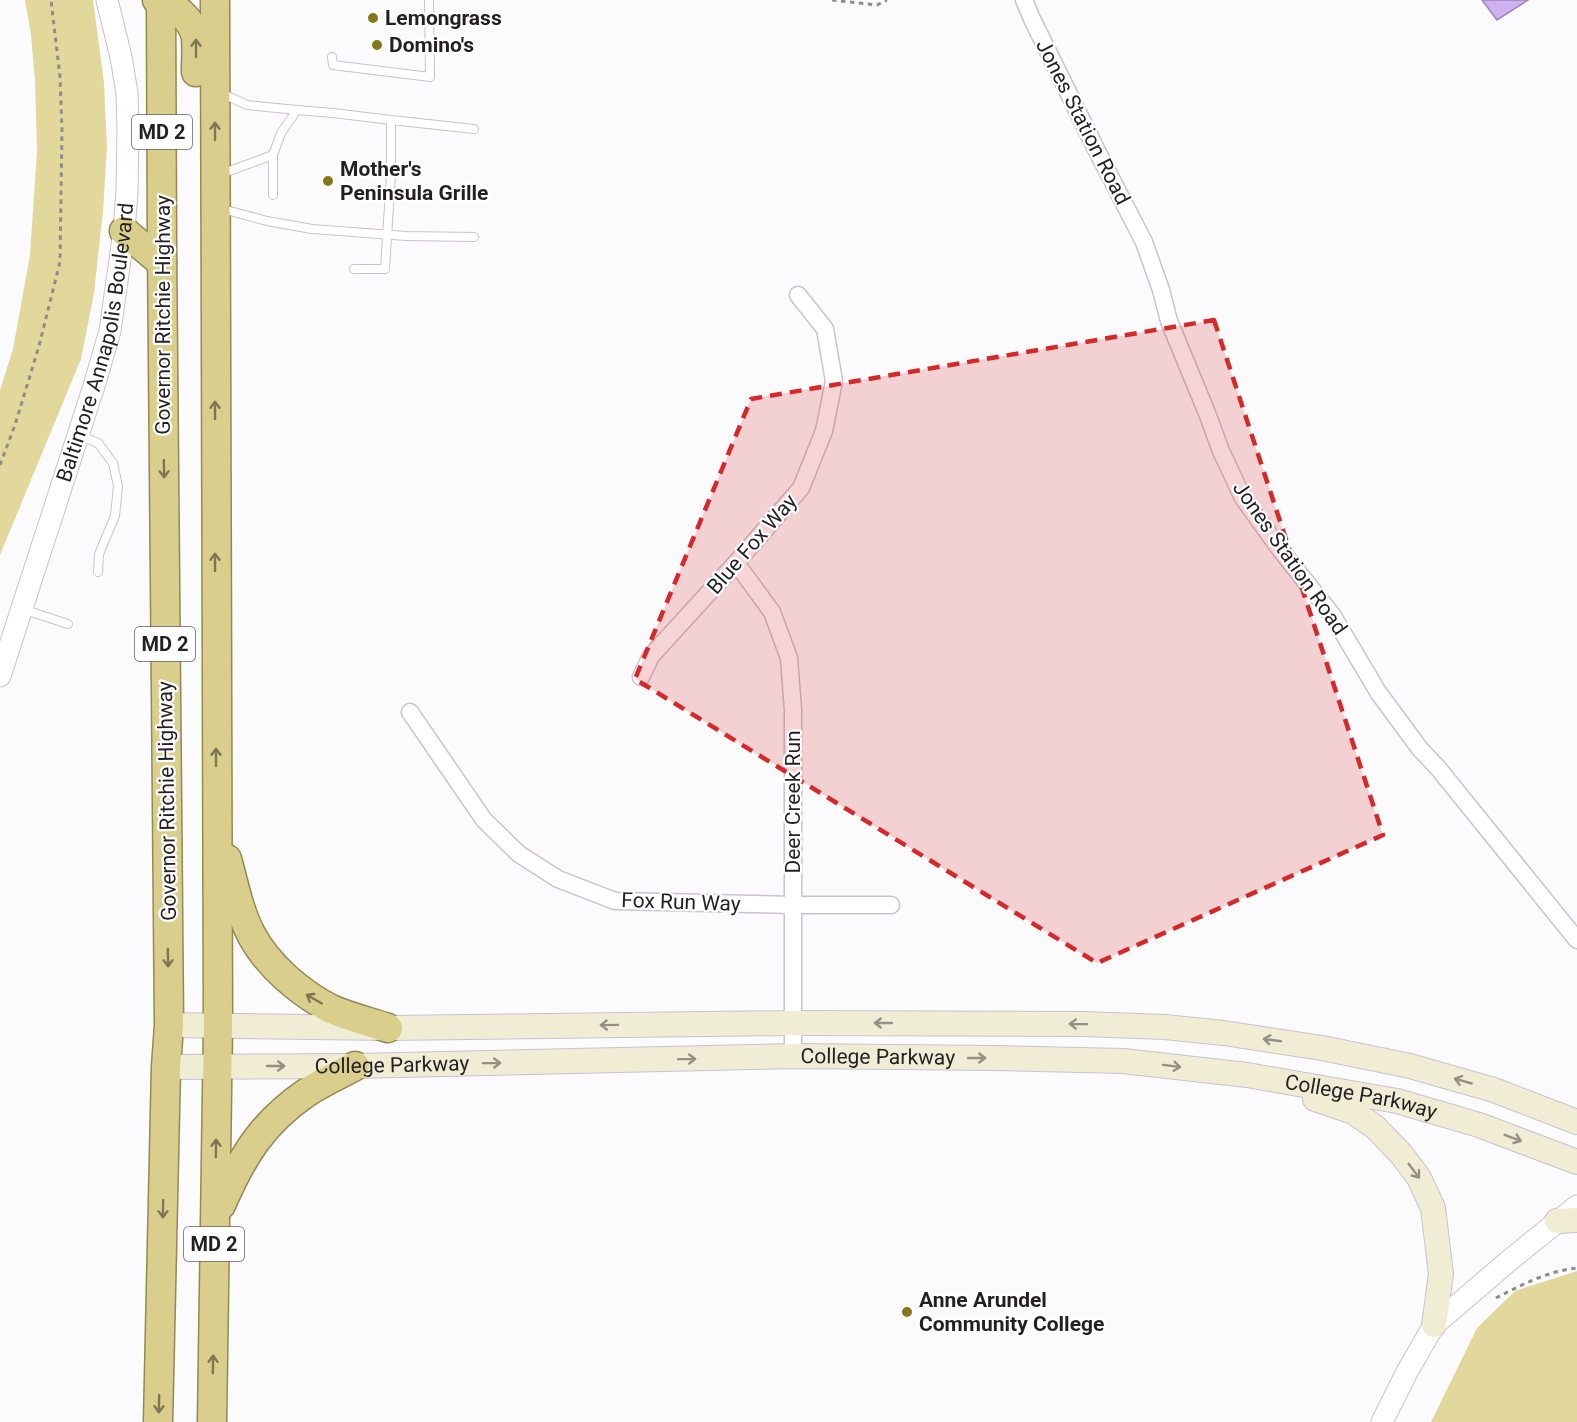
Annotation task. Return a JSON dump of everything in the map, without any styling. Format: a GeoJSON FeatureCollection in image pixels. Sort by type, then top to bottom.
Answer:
{"type":"FeatureCollection","features":[{"type":"Feature","properties":{"kind":"highway"},"geometry":{"type":"LineString","coordinates":[[160,0],[178,10],[189,22],[196,36],[196,216],[216,294]]}},
{"type":"Feature","properties":{"kind":"highway","name":"Governor Ritchie Highway"},"geometry":{"type":"LineString","coordinates":[[158,1422],[166,1066],[169,1025],[160,0]]}},
{"type":"Feature","properties":{"kind":"highway","name":"MD 2"},"geometry":{"type":"LineString","coordinates":[[212,1422],[218,1066],[214,0]]}},
{"type":"Feature","properties":{"kind":"highway"},"geometry":{"type":"LineString","coordinates":[[124,231],[162,263]]}},
{"type":"Feature","properties":{"kind":"highway"},"geometry":{"type":"LineString","coordinates":[[216,816],[238,901],[251,934],[266,955],[307,996],[334,1010],[388,1029]]}},
{"type":"Feature","properties":{"kind":"highway"},"geometry":{"type":"LineString","coordinates":[[215,1218],[236,1171],[253,1142],[278,1115],[307,1092],[355,1066]]}},
{"type":"Feature","properties":{"kind":"main road","name":"College Parkway"},"geometry":{"type":"LineString","coordinates":[[169,1025],[388,1029],[793,1023],[1083,1024],[1188,1029],[1322,1048],[1410,1066],[1494,1090],[1577,1122]]}},
{"type":"Feature","properties":{"kind":"main road","name":"College Parkway"},"geometry":{"type":"LineString","coordinates":[[166,1066],[355,1066],[793,1056],[1123,1061],[1247,1075],[1397,1101],[1479,1125],[1577,1162]]}},
{"type":"Feature","properties":{"kind":"main road"},"geometry":{"type":"LineString","coordinates":[[1247,1075],[1353,1112],[1375,1127],[1402,1155],[1419,1178],[1433,1208],[1441,1274],[1434,1325]]}},
{"type":"Feature","properties":{"kind":"main road"},"geometry":{"type":"LineString","coordinates":[[1494,1090],[1577,1106]]}},
{"type":"Feature","properties":{"kind":"street","name":"Baltimore Annapolis Boulevard"},"geometry":{"type":"LineString","coordinates":[[0,676],[79,435],[110,331],[124,231],[128,129],[127,93],[107,0]]}},
{"type":"Feature","properties":{"kind":"street","name":"Jones Station Road"},"geometry":{"type":"LineString","coordinates":[[1024,0],[1144,242],[1169,321],[1221,451],[1243,498],[1279,548],[1334,616],[1378,692],[1420,749],[1438,768],[1577,940]]}},
{"type":"Feature","properties":{"kind":"street","name":"Blue Fox Way"},"geometry":{"type":"LineString","coordinates":[[641,677],[651,656],[801,488],[824,431],[834,381],[825,329],[798,296]]}},
{"type":"Feature","properties":{"kind":"street","name":"Deer Creek Run"},"geometry":{"type":"LineString","coordinates":[[736,563],[772,612],[789,658],[793,708],[793,1056]]}},
{"type":"Feature","properties":{"kind":"street","name":"Fox Run Way"},"geometry":{"type":"LineString","coordinates":[[410,712],[484,820],[519,854],[558,879],[615,901],[891,905]]}},
{"type":"Feature","properties":{"kind":"street"},"geometry":{"type":"LineString","coordinates":[[1382,1422],[1434,1325],[1482,1283],[1567,1221],[1577,1206]]}},
{"type":"Feature","properties":{"kind":"lane"},"geometry":{"type":"LineString","coordinates":[[332,57],[333,65],[430,77],[429,0]]}},
{"type":"Feature","properties":{"kind":"lane"},"geometry":{"type":"LineString","coordinates":[[215,90],[247,105],[333,112],[474,129]]}},
{"type":"Feature","properties":{"kind":"lane"},"geometry":{"type":"LineString","coordinates":[[273,195],[273,155],[281,133],[297,110]]}},
{"type":"Feature","properties":{"kind":"lane"},"geometry":{"type":"LineString","coordinates":[[354,268],[385,270],[391,174],[391,120]]}},
{"type":"Feature","properties":{"kind":"lane"},"geometry":{"type":"LineString","coordinates":[[215,176],[273,155]]}},
{"type":"Feature","properties":{"kind":"lane"},"geometry":{"type":"LineString","coordinates":[[215,209],[312,230],[474,237]]}},
{"type":"Feature","properties":{"kind":"lane"},"geometry":{"type":"LineString","coordinates":[[79,435],[98,443],[112,463],[118,486],[115,516],[99,554],[98,572]]}},
{"type":"Feature","properties":{"kind":"lane"},"geometry":{"type":"LineString","coordinates":[[22,609],[68,624]]}},
{"type":"Feature","properties":{"kind":"path"},"geometry":{"type":"LineString","coordinates":[[0,465],[39,346],[60,262],[62,130],[60,77],[51,0]]}},
{"type":"Feature","properties":{"kind":"path"},"geometry":{"type":"LineString","coordinates":[[832,0],[877,5],[887,0]]}},
{"type":"Feature","properties":{"kind":"path"},"geometry":{"type":"LineString","coordinates":[[1482,1283],[1496,1298],[1517,1286],[1566,1269],[1577,1268]]}},
{"type":"Feature","properties":{"kind":"highlighted area"},"geometry":{"type":"Polygon","coordinates":[[[1214,320],[1383,835],[1097,963],[635,679],[751,399],[1214,320]]]}},
{"type":"Feature","properties":{"kind":"shaded area"},"geometry":{"type":"Polygon","coordinates":[[[25,0],[93,0],[104,83],[107,147],[94,293],[81,359],[0,555],[0,390],[13,349],[30,255],[37,151],[35,81],[25,0]]]}},
{"type":"Feature","properties":{"kind":"shaded area"},"geometry":{"type":"Polygon","coordinates":[[[1482,0],[1528,0],[1497,20],[1482,0]]]}},
{"type":"Feature","properties":{"kind":"shaded area"},"geometry":{"type":"Polygon","coordinates":[[[1577,1271],[1577,1422],[1431,1422],[1477,1328],[1515,1291],[1577,1271]]]}},
{"type":"Feature","properties":{"kind":"place","name":"Lemongrass"},"geometry":{"type":"Point","coordinates":[373,18]}},
{"type":"Feature","properties":{"kind":"place","name":"Domino's"},"geometry":{"type":"Point","coordinates":[377,45]}},
{"type":"Feature","properties":{"kind":"place","name":"Mother's Peninsula Grille"},"geometry":{"type":"Point","coordinates":[328,181]}},
{"type":"Feature","properties":{"kind":"place","name":"Anne Arundel Community College"},"geometry":{"type":"Point","coordinates":[907,1312]}}]}
